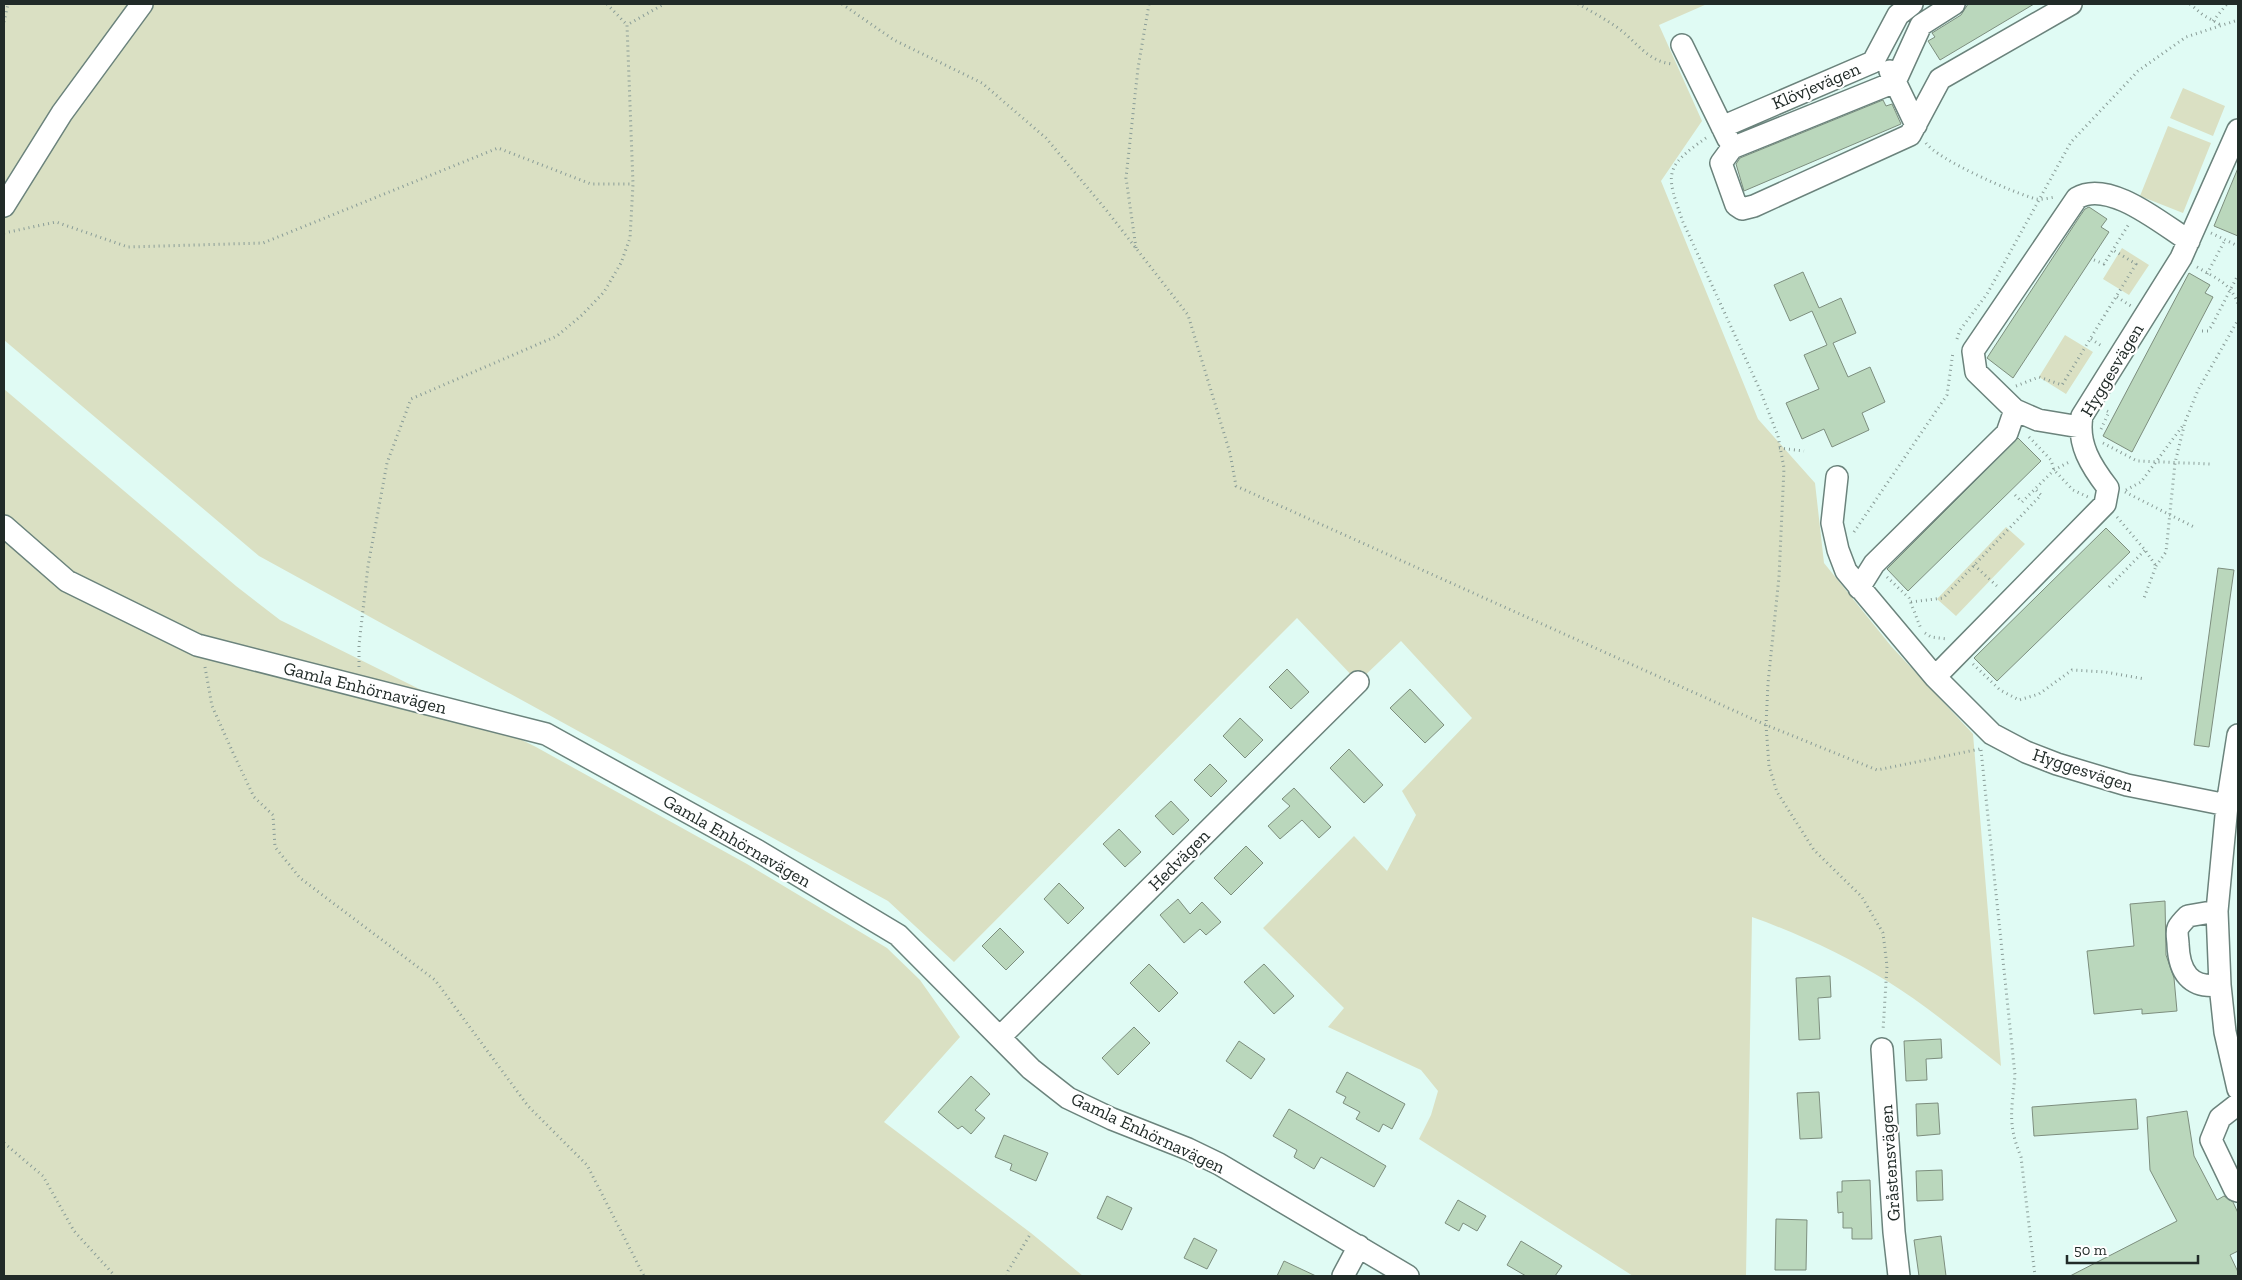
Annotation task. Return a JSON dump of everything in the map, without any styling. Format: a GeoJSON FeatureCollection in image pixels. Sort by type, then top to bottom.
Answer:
{"type":"FeatureCollection","features":[{"type":"Feature","properties":{"kind":"street"},"geometry":{"type":"LineString","coordinates":[[4,206],[62,113],[142,4]]}},
{"type":"Feature","properties":{"kind":"street","name":"Klövjevägen"},"geometry":{"type":"LineString","coordinates":[[1716,131],[1873,62],[1898,15],[1912,4]]}},
{"type":"Feature","properties":{"kind":"street"},"geometry":{"type":"LineString","coordinates":[[1954,4],[1921,26],[1895,82],[1732,148],[1721,163],[1736,205],[1742,209],[1754,206],[1910,135],[1940,79],[2071,4]]}},
{"type":"Feature","properties":{"kind":"street"},"geometry":{"type":"LineString","coordinates":[[1682,45],[1692,66],[1716,131],[1732,148]]}},
{"type":"Feature","properties":{"kind":"street"},"geometry":{"type":"LineString","coordinates":[[1880,48],[1916,125]]}},
{"type":"Feature","properties":{"kind":"street","name":"Hyggesvägen"},"geometry":{"type":"LineString","coordinates":[[2112,494],[2093,468],[2081,435],[2082,416],[2189,242],[2238,130]]}},
{"type":"Feature","properties":{"kind":"street"},"geometry":{"type":"LineString","coordinates":[[2081,435],[2038,420],[2013,417],[1976,372],[1974,351],[2077,198],[2085,193],[2095,192],[2112,196],[2139,208],[2189,242]]}},
{"type":"Feature","properties":{"kind":"street"},"geometry":{"type":"LineString","coordinates":[[1858,588],[1874,564],[2007,433],[2013,417]]}},
{"type":"Feature","properties":{"kind":"street","name":"Hyggesvägen"},"geometry":{"type":"LineString","coordinates":[[1837,477],[1832,523],[1838,550],[1846,571],[1858,588],[1935,677],[1992,734],[2057,764],[2127,785],[2227,805]]}},
{"type":"Feature","properties":{"kind":"street"},"geometry":{"type":"LineString","coordinates":[[1935,677],[2112,494]]}},
{"type":"Feature","properties":{"kind":"street","name":"Gamla Enhörnavägen"},"geometry":{"type":"LineString","coordinates":[[4,526],[67,581],[196,645],[546,734],[758,851],[898,935],[1031,1069],[1068,1098],[1112,1119],[1188,1149],[1219,1164],[1408,1276]]}},
{"type":"Feature","properties":{"kind":"street","name":"Hedvägen"},"geometry":{"type":"LineString","coordinates":[[1000,1037],[1358,682]]}},
{"type":"Feature","properties":{"kind":"street"},"geometry":{"type":"LineString","coordinates":[[2238,735],[2227,805],[2217,911],[2220,985],[2225,1032],[2238,1089]]}},
{"type":"Feature","properties":{"kind":"street"},"geometry":{"type":"LineString","coordinates":[[2217,911],[2188,916],[2178,929],[2178,960],[2184,974],[2191,979],[2206,987],[2220,985]]}},
{"type":"Feature","properties":{"kind":"street","name":"Gråstensvägen"},"geometry":{"type":"LineString","coordinates":[[1882,1049],[1894,1232],[1899,1276]]}},
{"type":"Feature","properties":{"kind":"street"},"geometry":{"type":"LineString","coordinates":[[2238,1104],[2220,1118],[2211,1140],[2224,1171],[2235,1190],[2238,1191]]}},
{"type":"Feature","properties":{"kind":"street"},"geometry":{"type":"LineString","coordinates":[[1343,1276],[1360,1246]]}},
{"type":"Feature","properties":{"kind":"path"},"geometry":{"type":"LineString","coordinates":[[4,22],[8,4]]}},
{"type":"Feature","properties":{"kind":"path"},"geometry":{"type":"LineString","coordinates":[[359,686],[359,645],[368,566],[387,463],[412,399],[557,336],[582,315],[604,292],[622,264],[630,238],[633,184],[627,24],[607,4]]}},
{"type":"Feature","properties":{"kind":"path"},"geometry":{"type":"LineString","coordinates":[[627,24],[664,4]]}},
{"type":"Feature","properties":{"kind":"path"},"geometry":{"type":"LineString","coordinates":[[842,4],[894,40],[982,83],[1046,138],[1136,248],[1188,315],[1230,453],[1236,486],[1766,725],[1877,770],[1980,749]]}},
{"type":"Feature","properties":{"kind":"path"},"geometry":{"type":"LineString","coordinates":[[1136,248],[1126,178],[1138,68],[1149,4]]}},
{"type":"Feature","properties":{"kind":"path"},"geometry":{"type":"LineString","coordinates":[[1578,4],[1619,29],[1646,55],[1661,62],[1692,66]]}},
{"type":"Feature","properties":{"kind":"path"},"geometry":{"type":"LineString","coordinates":[[2190,4],[2221,26]]}},
{"type":"Feature","properties":{"kind":"path"},"geometry":{"type":"LineString","coordinates":[[2213,21],[2226,4]]}},
{"type":"Feature","properties":{"kind":"path"},"geometry":{"type":"LineString","coordinates":[[1838,550],[1858,527],[1947,395],[1952,359],[1960,330],[1986,294],[2071,142],[2138,71],[2186,37],[2238,20]]}},
{"type":"Feature","properties":{"kind":"path"},"geometry":{"type":"LineString","coordinates":[[1916,125],[1928,146],[1941,155],[1974,173],[2038,200]]}},
{"type":"Feature","properties":{"kind":"path"},"geometry":{"type":"LineString","coordinates":[[1716,131],[1678,160],[1670,175],[1674,198],[1683,222],[1760,390],[1778,436],[1784,468],[1779,577],[1768,683],[1766,725],[1769,766],[1777,792],[1814,850],[1862,897],[1883,932],[1888,966],[1882,1049]]}},
{"type":"Feature","properties":{"kind":"path"},"geometry":{"type":"LineString","coordinates":[[4,233],[56,222],[128,247],[263,243],[498,148],[591,184],[633,184]]}},
{"type":"Feature","properties":{"kind":"path"},"geometry":{"type":"LineString","coordinates":[[2094,260],[2104,264],[2139,208]]}},
{"type":"Feature","properties":{"kind":"path"},"geometry":{"type":"LineString","coordinates":[[2207,274],[2225,240]]}},
{"type":"Feature","properties":{"kind":"path"},"geometry":{"type":"LineString","coordinates":[[2238,246],[2225,240],[2189,242],[2207,274],[2231,289],[2238,304]]}},
{"type":"Feature","properties":{"kind":"path"},"geometry":{"type":"LineString","coordinates":[[2039,377],[2062,385],[2136,264],[2113,250]]}},
{"type":"Feature","properties":{"kind":"path"},"geometry":{"type":"LineString","coordinates":[[2202,332],[2208,331],[2238,275]]}},
{"type":"Feature","properties":{"kind":"path"},"geometry":{"type":"LineString","coordinates":[[2144,598],[2156,566],[2166,552],[2175,463],[2185,422],[2198,390],[2238,320]]}},
{"type":"Feature","properties":{"kind":"path"},"geometry":{"type":"LineString","coordinates":[[2013,417],[2027,436],[2051,460],[2054,470],[2073,490],[2112,494],[2170,515],[2194,527]]}},
{"type":"Feature","properties":{"kind":"path"},"geometry":{"type":"LineString","coordinates":[[2112,494],[2140,482],[2185,422]]}},
{"type":"Feature","properties":{"kind":"path"},"geometry":{"type":"LineString","coordinates":[[2081,435],[2096,438],[2137,461],[2211,464]]}},
{"type":"Feature","properties":{"kind":"path"},"geometry":{"type":"LineString","coordinates":[[1779,448],[1804,450]]}},
{"type":"Feature","properties":{"kind":"path"},"geometry":{"type":"LineString","coordinates":[[2015,495],[2022,502],[2054,470]]}},
{"type":"Feature","properties":{"kind":"path"},"geometry":{"type":"LineString","coordinates":[[1911,602],[1942,598],[2041,495],[2035,489]]}},
{"type":"Feature","properties":{"kind":"path"},"geometry":{"type":"LineString","coordinates":[[2112,494],[2156,566]]}},
{"type":"Feature","properties":{"kind":"path"},"geometry":{"type":"LineString","coordinates":[[2109,587],[2145,550]]}},
{"type":"Feature","properties":{"kind":"path"},"geometry":{"type":"LineString","coordinates":[[1974,565],[2011,600]]}},
{"type":"Feature","properties":{"kind":"path"},"geometry":{"type":"LineString","coordinates":[[196,645],[208,673],[212,706],[254,797],[272,815],[276,847],[300,878],[434,980],[528,1106],[587,1165],[644,1276]]}},
{"type":"Feature","properties":{"kind":"path"},"geometry":{"type":"LineString","coordinates":[[2072,670],[2106,672],[2145,679]]}},
{"type":"Feature","properties":{"kind":"path"},"geometry":{"type":"LineString","coordinates":[[1982,724],[1980,749],[2015,1075],[2010,1120],[2014,1140],[2021,1157],[2035,1276]]}},
{"type":"Feature","properties":{"kind":"path"},"geometry":{"type":"LineString","coordinates":[[4,1143],[43,1176],[74,1231],[115,1276]]}},
{"type":"Feature","properties":{"kind":"path"},"geometry":{"type":"LineString","coordinates":[[1007,1276],[1008,1271],[1031,1233]]}},
{"type":"Feature","properties":{"kind":"green space"},"geometry":{"type":"Polygon","coordinates":[[[4,4],[1707,4],[1659,25],[1702,121],[1661,181],[1758,419],[1815,483],[1824,563],[1891,646],[1973,734],[2001,1066],[1931,1011],[1887,981],[1821,946],[1752,917],[1746,1276],[1633,1276],[1419,1139],[1431,1115],[1438,1091],[1421,1070],[1328,1027],[1344,1008],[1263,928],[1354,836],[1387,871],[1416,815],[1402,791],[1472,718],[1401,641],[1358,682],[1297,618],[954,962],[888,901],[259,556],[4,340],[4,4]]]}},
{"type":"Feature","properties":{"kind":"green space"},"geometry":{"type":"Polygon","coordinates":[[[2183,88],[2225,106],[2213,136],[2170,118],[2183,88]]]}},
{"type":"Feature","properties":{"kind":"green space"},"geometry":{"type":"Polygon","coordinates":[[[2168,126],[2211,143],[2183,213],[2140,196],[2168,126]]]}},
{"type":"Feature","properties":{"kind":"green space"},"geometry":{"type":"Polygon","coordinates":[[[2122,248],[2149,265],[2129,295],[2103,279],[2122,248]]]}},
{"type":"Feature","properties":{"kind":"green space"},"geometry":{"type":"Polygon","coordinates":[[[2065,335],[2093,352],[2066,394],[2039,377],[2065,335]]]}},
{"type":"Feature","properties":{"kind":"green space"},"geometry":{"type":"Polygon","coordinates":[[[4,389],[236,586],[280,620],[536,747],[747,864],[887,948],[920,980],[960,1037],[884,1122],[1031,1233],[1083,1276],[4,1276],[4,389]]]}},
{"type":"Feature","properties":{"kind":"green space"},"geometry":{"type":"Polygon","coordinates":[[[2006,527],[2025,544],[1956,616],[1937,599],[2006,527]]]}},
{"type":"Feature","properties":{"kind":"building"},"geometry":{"type":"Polygon","coordinates":[[[1968,4],[2034,4],[1940,60],[1928,41],[1935,37],[1932,33],[1961,15],[1968,4]]]}},
{"type":"Feature","properties":{"kind":"building"},"geometry":{"type":"Polygon","coordinates":[[[1883,100],[1886,106],[1892,104],[1901,124],[1744,191],[1736,164],[1740,158],[1883,100]]]}},
{"type":"Feature","properties":{"kind":"building"},"geometry":{"type":"Polygon","coordinates":[[[2238,168],[2238,236],[2214,226],[2238,168]]]}},
{"type":"Feature","properties":{"kind":"building"},"geometry":{"type":"Polygon","coordinates":[[[2089,207],[2107,219],[2101,227],[2109,232],[2013,378],[1987,358],[2080,216],[2089,207]]]}},
{"type":"Feature","properties":{"kind":"building"},"geometry":{"type":"Polygon","coordinates":[[[1803,272],[1819,308],[1841,298],[1856,333],[1833,343],[1848,377],[1870,367],[1885,402],[1862,413],[1869,430],[1832,447],[1824,429],[1802,439],[1786,403],[1819,389],[1804,355],[1827,345],[1812,311],[1790,321],[1774,285],[1803,272]]]}},
{"type":"Feature","properties":{"kind":"building"},"geometry":{"type":"Polygon","coordinates":[[[2189,273],[2210,285],[2205,293],[2213,297],[2132,452],[2103,436],[2189,273]]]}},
{"type":"Feature","properties":{"kind":"building"},"geometry":{"type":"Polygon","coordinates":[[[2018,438],[2041,461],[1908,591],[1887,569],[2018,438]]]}},
{"type":"Feature","properties":{"kind":"building"},"geometry":{"type":"Polygon","coordinates":[[[2106,528],[2130,552],[1997,681],[1974,658],[2106,528]]]}},
{"type":"Feature","properties":{"kind":"building"},"geometry":{"type":"Polygon","coordinates":[[[2218,568],[2234,570],[2209,747],[2194,745],[2218,568]]]}},
{"type":"Feature","properties":{"kind":"building"},"geometry":{"type":"Polygon","coordinates":[[[1287,669],[1309,692],[1291,709],[1269,687],[1287,669]]]}},
{"type":"Feature","properties":{"kind":"building"},"geometry":{"type":"Polygon","coordinates":[[[1410,689],[1444,725],[1425,743],[1390,708],[1410,689]]]}},
{"type":"Feature","properties":{"kind":"building"},"geometry":{"type":"Polygon","coordinates":[[[1240,718],[1263,740],[1245,758],[1223,736],[1240,718]]]}},
{"type":"Feature","properties":{"kind":"building"},"geometry":{"type":"Polygon","coordinates":[[[1349,749],[1383,785],[1364,803],[1330,768],[1349,749]]]}},
{"type":"Feature","properties":{"kind":"building"},"geometry":{"type":"Polygon","coordinates":[[[1210,764],[1227,781],[1211,797],[1194,780],[1210,764]]]}},
{"type":"Feature","properties":{"kind":"building"},"geometry":{"type":"Polygon","coordinates":[[[1294,788],[1331,827],[1319,838],[1302,820],[1280,839],[1268,826],[1290,806],[1282,799],[1294,788]]]}},
{"type":"Feature","properties":{"kind":"building"},"geometry":{"type":"Polygon","coordinates":[[[1171,801],[1189,820],[1173,835],[1155,816],[1171,801]]]}},
{"type":"Feature","properties":{"kind":"building"},"geometry":{"type":"Polygon","coordinates":[[[1119,829],[1141,852],[1125,867],[1103,844],[1119,829]]]}},
{"type":"Feature","properties":{"kind":"building"},"geometry":{"type":"Polygon","coordinates":[[[1246,846],[1263,863],[1231,895],[1214,878],[1246,846]]]}},
{"type":"Feature","properties":{"kind":"building"},"geometry":{"type":"Polygon","coordinates":[[[1059,883],[1084,908],[1068,924],[1044,899],[1059,883]]]}},
{"type":"Feature","properties":{"kind":"building"},"geometry":{"type":"Polygon","coordinates":[[[1178,899],[1190,914],[1202,902],[1221,922],[1206,935],[1200,929],[1184,943],[1160,915],[1178,899]]]}},
{"type":"Feature","properties":{"kind":"building"},"geometry":{"type":"Polygon","coordinates":[[[2165,901],[2166,955],[2174,978],[2177,1011],[2142,1014],[2142,1009],[2094,1014],[2087,951],[2134,946],[2130,904],[2165,901]]]}},
{"type":"Feature","properties":{"kind":"building"},"geometry":{"type":"Polygon","coordinates":[[[1000,928],[1024,952],[1006,970],[982,946],[1000,928]]]}},
{"type":"Feature","properties":{"kind":"building"},"geometry":{"type":"Polygon","coordinates":[[[1149,964],[1178,993],[1159,1012],[1130,983],[1149,964]]]}},
{"type":"Feature","properties":{"kind":"building"},"geometry":{"type":"Polygon","coordinates":[[[1264,964],[1294,996],[1274,1014],[1244,982],[1264,964]]]}},
{"type":"Feature","properties":{"kind":"building"},"geometry":{"type":"Polygon","coordinates":[[[1830,976],[1831,997],[1818,998],[1820,1039],[1799,1040],[1796,978],[1830,976]]]}},
{"type":"Feature","properties":{"kind":"building"},"geometry":{"type":"Polygon","coordinates":[[[1134,1027],[1150,1043],[1118,1075],[1102,1058],[1134,1027]]]}},
{"type":"Feature","properties":{"kind":"building"},"geometry":{"type":"Polygon","coordinates":[[[1941,1039],[1942,1058],[1926,1059],[1927,1080],[1906,1081],[1904,1041],[1941,1039]]]}},
{"type":"Feature","properties":{"kind":"building"},"geometry":{"type":"Polygon","coordinates":[[[1239,1041],[1265,1059],[1251,1079],[1226,1061],[1239,1041]]]}},
{"type":"Feature","properties":{"kind":"building"},"geometry":{"type":"Polygon","coordinates":[[[1347,1072],[1405,1104],[1392,1129],[1383,1124],[1379,1132],[1356,1119],[1360,1112],[1343,1103],[1346,1097],[1336,1092],[1347,1072]]]}},
{"type":"Feature","properties":{"kind":"building"},"geometry":{"type":"Polygon","coordinates":[[[971,1076],[990,1094],[975,1110],[985,1118],[971,1134],[962,1126],[958,1129],[938,1112],[971,1076]]]}},
{"type":"Feature","properties":{"kind":"building"},"geometry":{"type":"Polygon","coordinates":[[[1819,1092],[1822,1138],[1800,1139],[1797,1093],[1819,1092]]]}},
{"type":"Feature","properties":{"kind":"building"},"geometry":{"type":"Polygon","coordinates":[[[2136,1099],[2138,1129],[2034,1136],[2032,1107],[2136,1099]]]}},
{"type":"Feature","properties":{"kind":"building"},"geometry":{"type":"Polygon","coordinates":[[[1938,1103],[1940,1134],[1917,1136],[1916,1104],[1938,1103]]]}},
{"type":"Feature","properties":{"kind":"building"},"geometry":{"type":"Polygon","coordinates":[[[1289,1109],[1386,1166],[1374,1187],[1321,1157],[1314,1169],[1294,1157],[1297,1150],[1273,1136],[1289,1109]]]}},
{"type":"Feature","properties":{"kind":"building"},"geometry":{"type":"Polygon","coordinates":[[[2187,1111],[2194,1156],[2217,1200],[2224,1196],[2233,1202],[2238,1213],[2238,1251],[2230,1255],[2238,1276],[2070,1276],[2177,1221],[2150,1170],[2147,1117],[2187,1111]]]}},
{"type":"Feature","properties":{"kind":"building"},"geometry":{"type":"Polygon","coordinates":[[[1004,1135],[1048,1153],[1036,1181],[1010,1170],[1012,1164],[995,1157],[1004,1135]]]}},
{"type":"Feature","properties":{"kind":"building"},"geometry":{"type":"Polygon","coordinates":[[[1942,1170],[1943,1200],[1917,1201],[1916,1171],[1942,1170]]]}},
{"type":"Feature","properties":{"kind":"building"},"geometry":{"type":"Polygon","coordinates":[[[1870,1180],[1872,1239],[1852,1239],[1852,1228],[1843,1228],[1843,1212],[1838,1213],[1837,1192],[1842,1192],[1842,1181],[1870,1180]]]}},
{"type":"Feature","properties":{"kind":"building"},"geometry":{"type":"Polygon","coordinates":[[[1107,1196],[1132,1208],[1122,1230],[1097,1218],[1107,1196]]]}},
{"type":"Feature","properties":{"kind":"building"},"geometry":{"type":"Polygon","coordinates":[[[1458,1200],[1486,1216],[1477,1231],[1463,1223],[1459,1231],[1445,1223],[1458,1200]]]}},
{"type":"Feature","properties":{"kind":"building"},"geometry":{"type":"Polygon","coordinates":[[[1776,1219],[1807,1220],[1806,1270],[1775,1270],[1776,1219]]]}},
{"type":"Feature","properties":{"kind":"building"},"geometry":{"type":"Polygon","coordinates":[[[1941,1236],[1946,1276],[1919,1276],[1914,1240],[1941,1236]]]}},
{"type":"Feature","properties":{"kind":"building"},"geometry":{"type":"Polygon","coordinates":[[[1194,1238],[1217,1250],[1207,1269],[1184,1258],[1194,1238]]]}},
{"type":"Feature","properties":{"kind":"building"},"geometry":{"type":"Polygon","coordinates":[[[1521,1241],[1562,1266],[1555,1276],[1526,1276],[1507,1265],[1521,1241]]]}},
{"type":"Feature","properties":{"kind":"building"},"geometry":{"type":"Polygon","coordinates":[[[1284,1261],[1316,1276],[1277,1276],[1284,1261]]]}}]}
